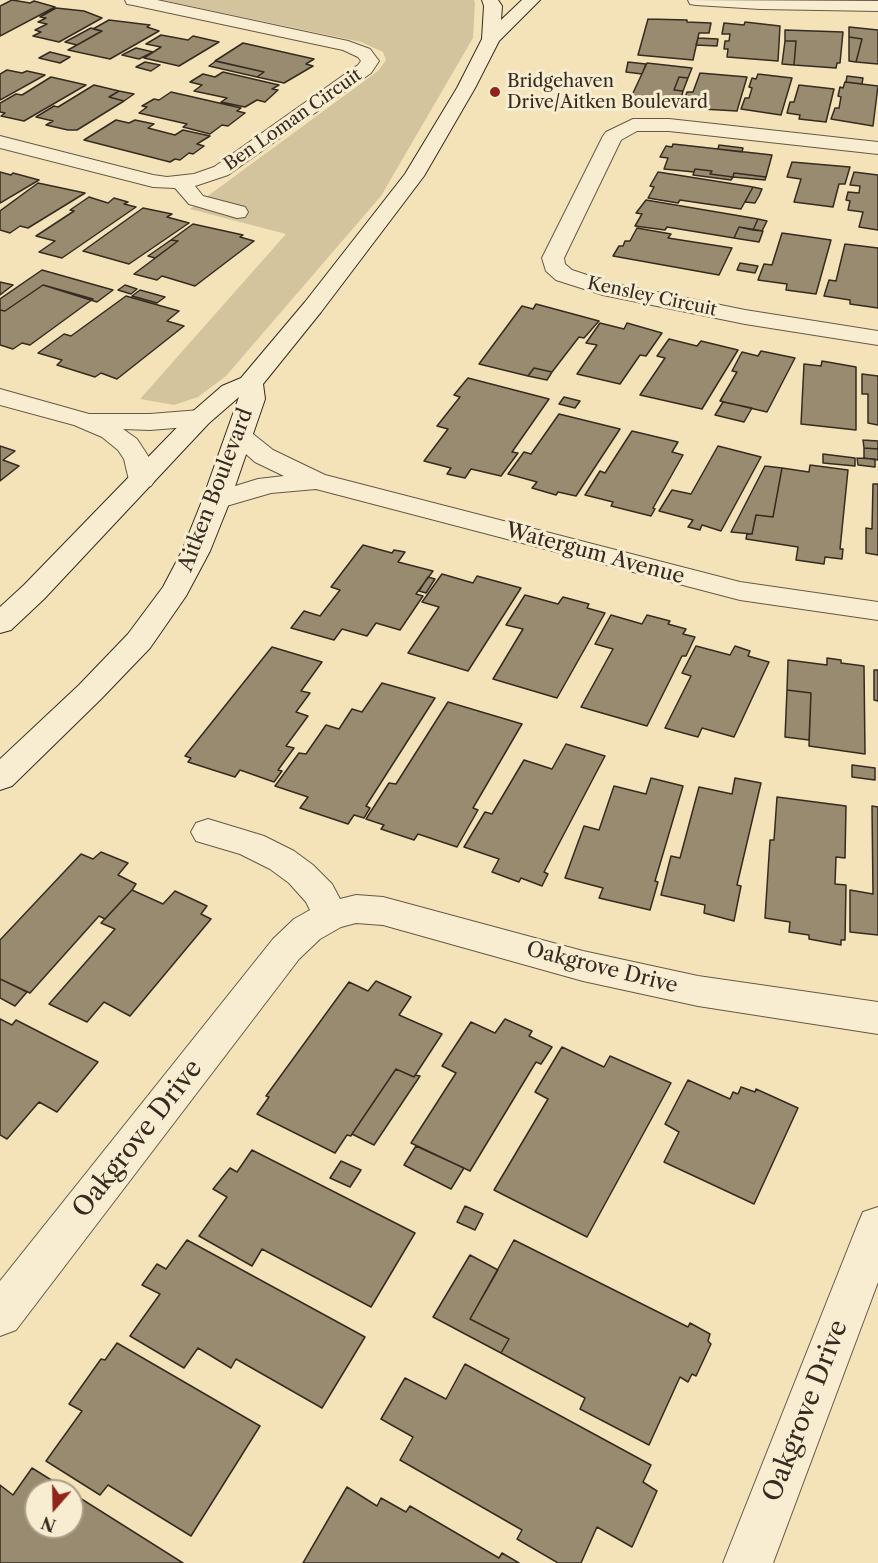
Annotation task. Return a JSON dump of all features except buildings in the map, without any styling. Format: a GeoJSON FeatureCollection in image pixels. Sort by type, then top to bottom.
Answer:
{"type":"FeatureCollection","features":[{"type":"Feature","properties":{"kind":"street","name":"Ben Loman Circuit"},"geometry":{"type":"LineString","coordinates":[[0,142],[153,181],[181,183],[197,180],[221,171],[365,69],[370,61],[364,53],[348,46],[133,0]]}},
{"type":"Feature","properties":{"kind":"street","name":"Aitken Boulevard"},"geometry":{"type":"LineString","coordinates":[[490,0],[493,6],[491,39]]}},
{"type":"Feature","properties":{"kind":"street","name":"Aitken Boulevard"},"geometry":{"type":"LineString","coordinates":[[0,623],[34,592],[200,418],[231,391],[250,383],[320,298],[414,176],[466,88],[491,39],[532,0]]}},
{"type":"Feature","properties":{"kind":"street"},"geometry":{"type":"LineString","coordinates":[[696,0],[760,4],[878,6]]}},
{"type":"Feature","properties":{"kind":"street"},"geometry":{"type":"LineString","coordinates":[[833,0],[878,6]]}},
{"type":"Feature","properties":{"kind":"street","name":"Kensley Circuit"},"geometry":{"type":"LineString","coordinates":[[878,148],[669,124],[633,125],[613,136],[553,258],[554,266],[564,275],[603,288],[745,317],[878,338]]}},
{"type":"Feature","properties":{"kind":"street"},"geometry":{"type":"LineString","coordinates":[[181,183],[196,200],[237,212]]}},
{"type":"Feature","properties":{"kind":"street","name":"Aitken Boulevard"},"geometry":{"type":"LineString","coordinates":[[0,778],[140,641],[176,589],[196,551],[216,501],[252,399],[250,383]]}},
{"type":"Feature","properties":{"kind":"street"},"geometry":{"type":"LineString","coordinates":[[0,397],[83,420],[111,432],[128,445],[137,459],[142,480]]}},
{"type":"Feature","properties":{"kind":"street"},"geometry":{"type":"LineString","coordinates":[[83,420],[126,423],[200,418]]}},
{"type":"Feature","properties":{"kind":"street"},"geometry":{"type":"LineString","coordinates":[[239,435],[264,456],[316,481]]}},
{"type":"Feature","properties":{"kind":"street"},"geometry":{"type":"LineString","coordinates":[[216,501],[268,485],[316,481]]}},
{"type":"Feature","properties":{"kind":"street","name":"Watergum Avenue"},"geometry":{"type":"LineString","coordinates":[[316,481],[740,591],[878,611]]}},
{"type":"Feature","properties":{"kind":"street"},"geometry":{"type":"LineString","coordinates":[[208,832],[252,845],[282,860],[301,874],[320,894],[330,916]]}},
{"type":"Feature","properties":{"kind":"street","name":"Oakgrove Drive"},"geometry":{"type":"LineString","coordinates":[[0,1315],[286,949],[307,928],[330,916],[356,909],[383,911],[583,966],[698,991],[878,1018]]}},
{"type":"Feature","properties":{"kind":"street","name":"Oakgrove Drive"},"geometry":{"type":"LineString","coordinates":[[748,1563],[878,1226]]}},
{"type":"Feature","properties":{"kind":"shaded area"},"geometry":{"type":"Polygon","coordinates":[[[162,0],[474,0],[475,3],[473,38],[381,196],[226,376],[198,397],[174,405],[140,399],[286,234],[190,209],[378,71],[386,60],[383,52],[361,42],[162,0]]]}},
{"type":"Feature","properties":{"kind":"place","name":"Bridgehaven Drive/Aitken Boulevard"},"geometry":{"type":"Point","coordinates":[495,92]}}]}
